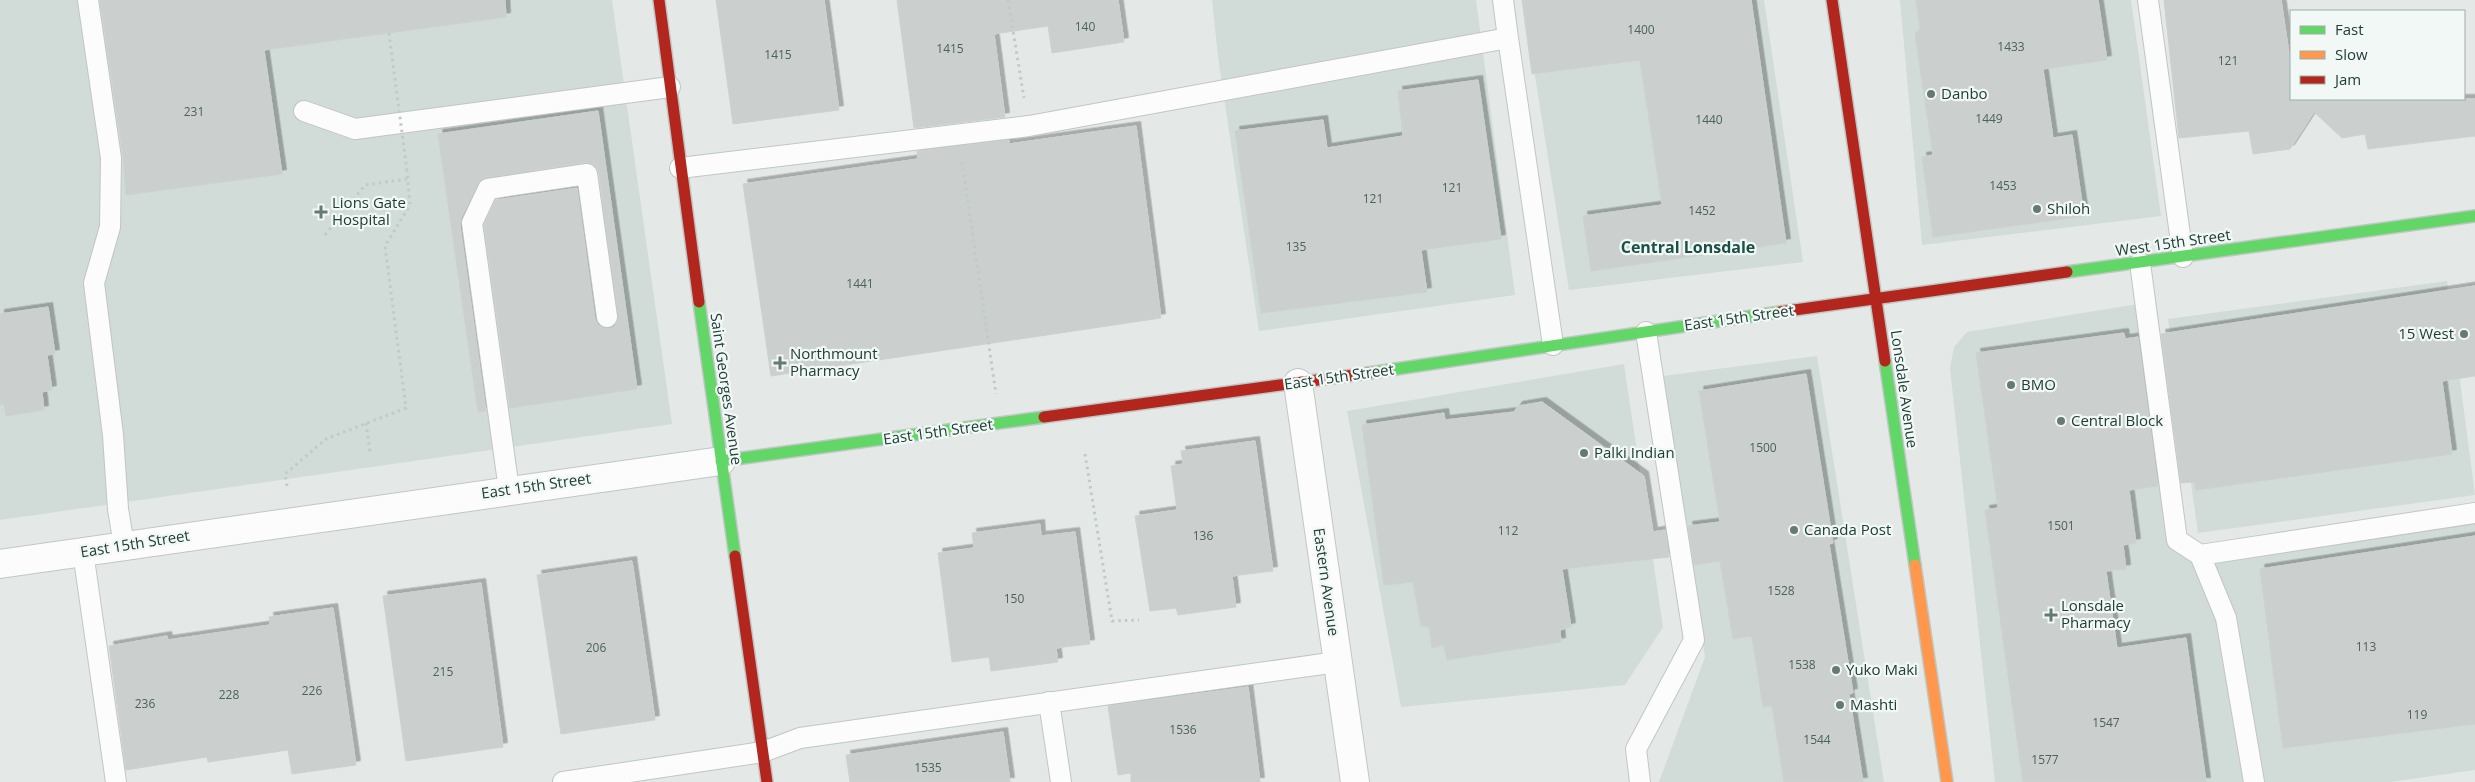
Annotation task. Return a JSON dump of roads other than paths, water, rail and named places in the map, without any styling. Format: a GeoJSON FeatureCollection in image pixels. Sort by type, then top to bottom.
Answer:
{"type":"FeatureCollection","features":[{"type":"Feature","properties":{"kind":"street","name":"Saint Georges Avenue"},"geometry":{"type":"LineString","coordinates":[[659,0],[680,168],[767,782]]}},
{"type":"Feature","properties":{"kind":"street","name":"Lonsdale Avenue"},"geometry":{"type":"LineString","coordinates":[[1832,0],[1947,782]]}},
{"type":"Feature","properties":{"kind":"street","name":"West 15th Street"},"geometry":{"type":"LineString","coordinates":[[1875,298],[2475,216]]}},
{"type":"Feature","properties":{"kind":"street","name":"East 15th Street"},"geometry":{"type":"LineString","coordinates":[[0,564],[721,460],[1298,383],[1875,298]]}},
{"type":"Feature","properties":{"kind":"street","name":"Eastern Avenue"},"geometry":{"type":"LineString","coordinates":[[1298,383],[1355,782]]}},
{"type":"Feature","properties":{"kind":"lane"},"geometry":{"type":"LineString","coordinates":[[88,0],[111,158],[110,227],[104,256],[94,283],[114,435],[118,509],[124,545]]}},
{"type":"Feature","properties":{"kind":"lane"},"geometry":{"type":"LineString","coordinates":[[1503,0],[1553,345]]}},
{"type":"Feature","properties":{"kind":"lane"},"geometry":{"type":"LineString","coordinates":[[2148,0],[2183,257]]}},
{"type":"Feature","properties":{"kind":"lane"},"geometry":{"type":"LineString","coordinates":[[680,168],[1029,126],[1508,38]]}},
{"type":"Feature","properties":{"kind":"lane"},"geometry":{"type":"LineString","coordinates":[[304,111],[355,129],[670,87]]}},
{"type":"Feature","properties":{"kind":"lane"},"geometry":{"type":"LineString","coordinates":[[509,490],[472,223],[488,189],[587,174],[607,317]]}},
{"type":"Feature","properties":{"kind":"lane"},"geometry":{"type":"LineString","coordinates":[[2140,263],[2177,540],[2200,555],[2226,618],[2254,782]]}},
{"type":"Feature","properties":{"kind":"lane"},"geometry":{"type":"LineString","coordinates":[[1640,782],[1636,749],[1694,640],[1646,332]]}},
{"type":"Feature","properties":{"kind":"lane"},"geometry":{"type":"LineString","coordinates":[[2200,555],[2475,513]]}},
{"type":"Feature","properties":{"kind":"lane"},"geometry":{"type":"LineString","coordinates":[[83,552],[116,782]]}},
{"type":"Feature","properties":{"kind":"lane"},"geometry":{"type":"LineString","coordinates":[[563,782],[763,752],[800,738],[1337,662]]}},
{"type":"Feature","properties":{"kind":"lane"},"geometry":{"type":"LineString","coordinates":[[1049,702],[1062,782]]}},
{"type":"Feature","properties":{"kind":"place","name":"Danbo"},"geometry":{"type":"Point","coordinates":[1931,94]}},
{"type":"Feature","properties":{"kind":"place","name":"Shiloh"},"geometry":{"type":"Point","coordinates":[2037,209]}},
{"type":"Feature","properties":{"kind":"place","name":"Lions Gate Hospital"},"geometry":{"type":"Point","coordinates":[321,212]}},
{"type":"Feature","properties":{"kind":"place","name":"15 West"},"geometry":{"type":"Point","coordinates":[2464,334]}},
{"type":"Feature","properties":{"kind":"place","name":"Northmount Pharmacy"},"geometry":{"type":"Point","coordinates":[780,363]}},
{"type":"Feature","properties":{"kind":"place","name":"BMO"},"geometry":{"type":"Point","coordinates":[2011,385]}},
{"type":"Feature","properties":{"kind":"place","name":"Central Block"},"geometry":{"type":"Point","coordinates":[2061,421]}},
{"type":"Feature","properties":{"kind":"place","name":"Palki Indian"},"geometry":{"type":"Point","coordinates":[1584,453]}},
{"type":"Feature","properties":{"kind":"place","name":"Canada Post"},"geometry":{"type":"Point","coordinates":[1794,530]}},
{"type":"Feature","properties":{"kind":"place","name":"Lonsdale Pharmacy"},"geometry":{"type":"Point","coordinates":[2051,615]}},
{"type":"Feature","properties":{"kind":"place","name":"Yuko Maki"},"geometry":{"type":"Point","coordinates":[1836,670]}},
{"type":"Feature","properties":{"kind":"place","name":"Mashti"},"geometry":{"type":"Point","coordinates":[1840,705]}},
{"type":"Feature","properties":{"kind":"district","name":"Central Lonsdale"},"geometry":{"type":"Point","coordinates":[1688,247]}}]}
